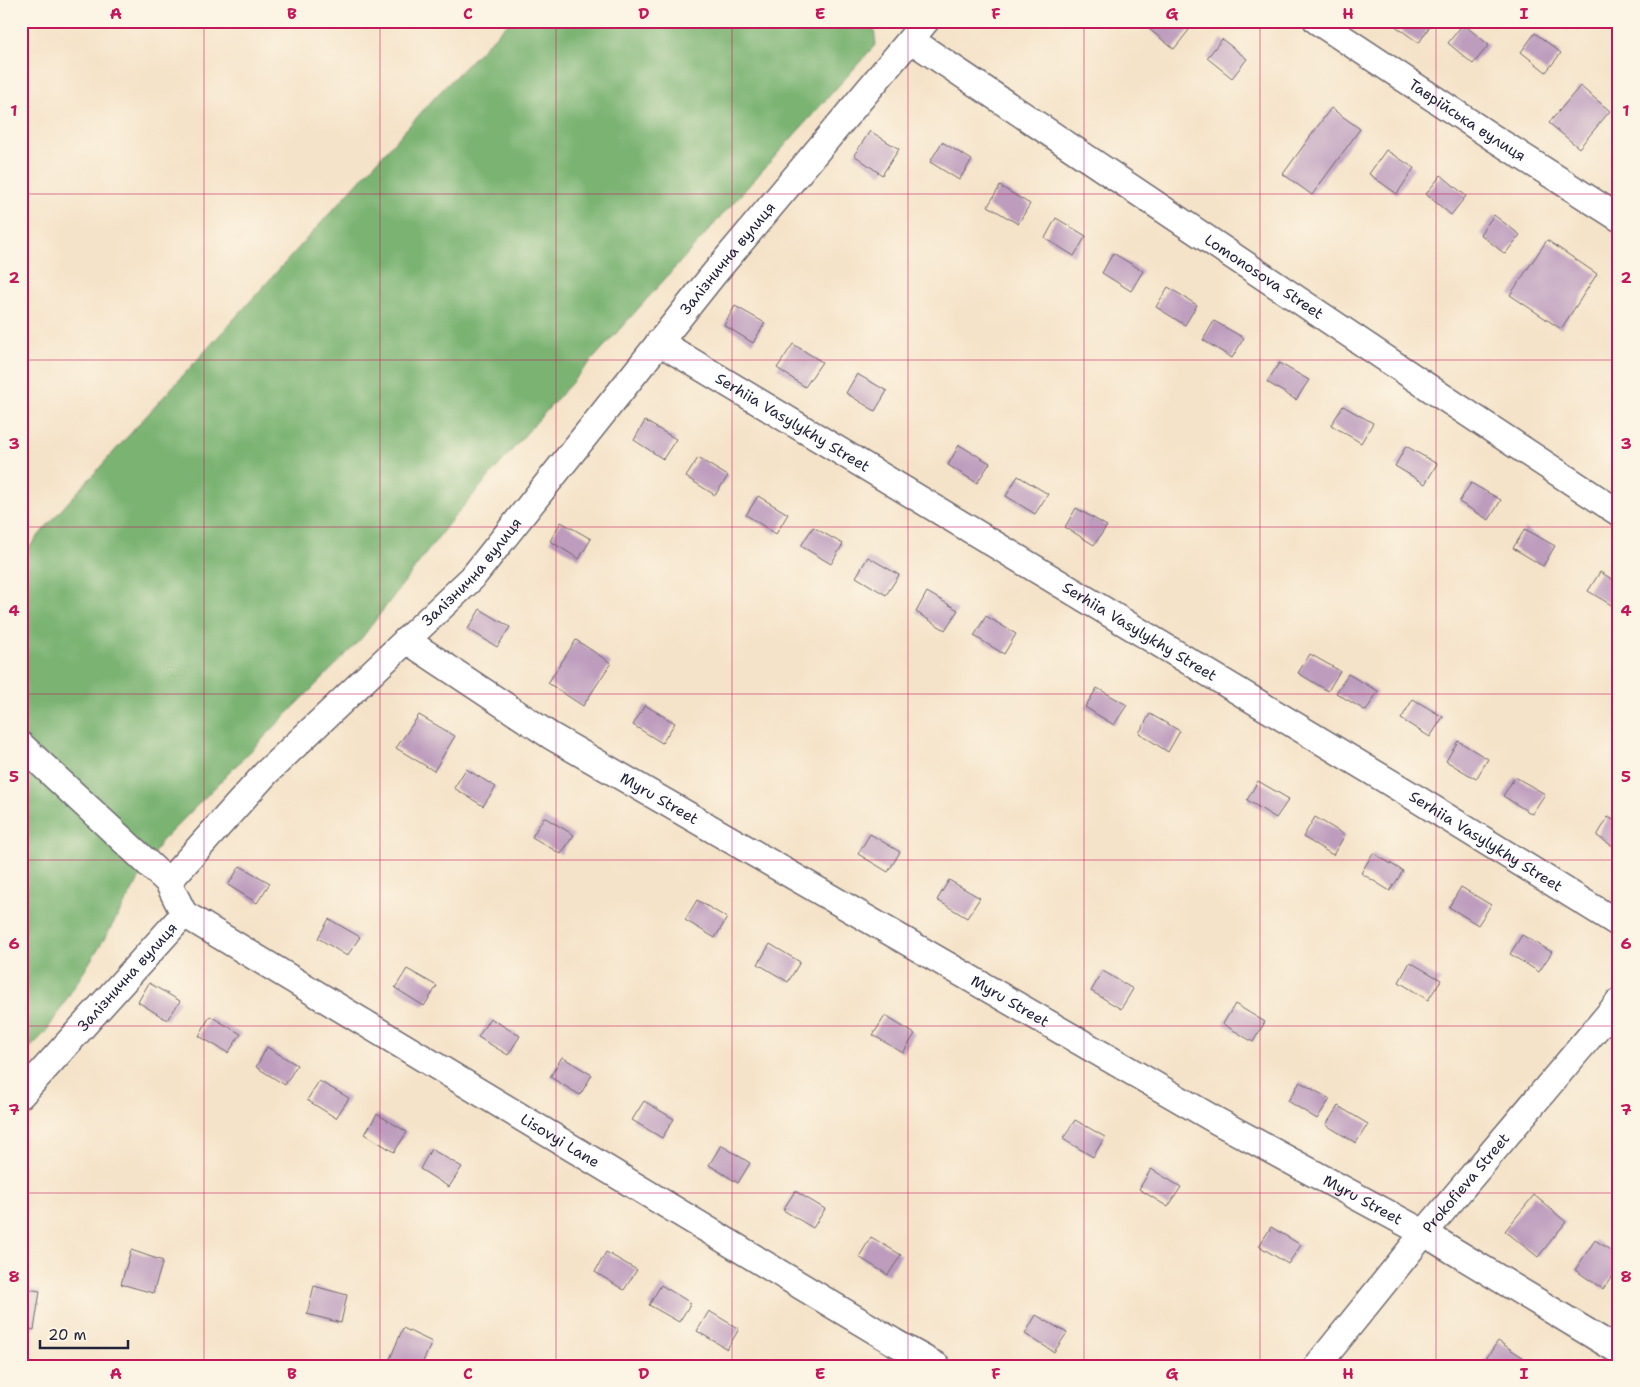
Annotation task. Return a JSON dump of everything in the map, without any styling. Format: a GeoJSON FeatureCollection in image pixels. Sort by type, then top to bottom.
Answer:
{"type":"FeatureCollection","features":[{"type":"Feature","properties":{"kind":"street","name":"Таврійська вулиця"},"geometry":{"type":"LineString","coordinates":[[1317,21],[1492,137],[1619,218]]}},
{"type":"Feature","properties":{"kind":"street","name":"Залізнична вулиця"},"geometry":{"type":"LineString","coordinates":[[21,1095],[184,914],[168,882],[266,773],[472,578],[713,275],[918,30]]}},
{"type":"Feature","properties":{"kind":"street","name":"Lomonosova Street"},"geometry":{"type":"LineString","coordinates":[[918,30],[1440,395],[1619,513]]}},
{"type":"Feature","properties":{"kind":"street","name":"Serhiia Vasylykhy Street"},"geometry":{"type":"LineString","coordinates":[[659,342],[1402,790],[1619,924]]}},
{"type":"Feature","properties":{"kind":"street","name":"Myru Street"},"geometry":{"type":"LineString","coordinates":[[406,640],[568,746],[1217,1121],[1424,1233],[1619,1350]]}},
{"type":"Feature","properties":{"kind":"street"},"geometry":{"type":"LineString","coordinates":[[21,745],[168,882]]}},
{"type":"Feature","properties":{"kind":"street","name":"Lisovyi Lane"},"geometry":{"type":"LineString","coordinates":[[184,914],[936,1366]]}},
{"type":"Feature","properties":{"kind":"street","name":"Prokofieva Street"},"geometry":{"type":"LineString","coordinates":[[1317,1366],[1424,1233],[1619,1002]]}},
{"type":"Feature","properties":{"kind":"green space"},"geometry":{"type":"Polygon","coordinates":[[[510,21],[873,21],[876,44],[531,428],[449,523],[361,639],[160,843],[106,936],[46,1032],[21,1057],[21,556],[437,95],[510,21]]]}},
{"type":"Feature","properties":{"kind":"building"},"geometry":{"type":"Polygon","coordinates":[[[1155,21],[1178,21],[1189,30],[1174,49],[1149,29],[1155,21]]]}},
{"type":"Feature","properties":{"kind":"building"},"geometry":{"type":"Polygon","coordinates":[[[1392,21],[1433,21],[1419,43],[1391,23],[1392,21]]]}},
{"type":"Feature","properties":{"kind":"building"},"geometry":{"type":"Polygon","coordinates":[[[1463,24],[1489,45],[1473,64],[1448,43],[1463,24]]]}},
{"type":"Feature","properties":{"kind":"building"},"geometry":{"type":"Polygon","coordinates":[[[1535,33],[1561,53],[1546,72],[1521,52],[1535,33]]]}},
{"type":"Feature","properties":{"kind":"building"},"geometry":{"type":"Polygon","coordinates":[[[1222,39],[1247,59],[1232,78],[1207,58],[1222,39]]]}},
{"type":"Feature","properties":{"kind":"building"},"geometry":{"type":"Polygon","coordinates":[[[1580,86],[1610,111],[1579,148],[1549,123],[1580,86]]]}},
{"type":"Feature","properties":{"kind":"building"},"geometry":{"type":"Polygon","coordinates":[[[1331,108],[1360,129],[1312,195],[1283,174],[1331,108]]]}},
{"type":"Feature","properties":{"kind":"building"},"geometry":{"type":"Polygon","coordinates":[[[870,131],[899,149],[882,175],[854,155],[870,131]]]}},
{"type":"Feature","properties":{"kind":"building"},"geometry":{"type":"Polygon","coordinates":[[[942,142],[972,160],[959,180],[930,162],[942,142]]]}},
{"type":"Feature","properties":{"kind":"building"},"geometry":{"type":"Polygon","coordinates":[[[1386,150],[1414,168],[1397,194],[1369,174],[1386,150]]]}},
{"type":"Feature","properties":{"kind":"building"},"geometry":{"type":"Polygon","coordinates":[[[1441,175],[1466,196],[1451,215],[1426,194],[1441,175]]]}},
{"type":"Feature","properties":{"kind":"building"},"geometry":{"type":"Polygon","coordinates":[[[1000,186],[1030,204],[1018,224],[988,206],[1000,186]]]}},
{"type":"Feature","properties":{"kind":"building"},"geometry":{"type":"Polygon","coordinates":[[[1494,215],[1520,235],[1505,254],[1480,234],[1494,215]]]}},
{"type":"Feature","properties":{"kind":"building"},"geometry":{"type":"Polygon","coordinates":[[[1056,218],[1086,236],[1074,256],[1045,238],[1056,218]]]}},
{"type":"Feature","properties":{"kind":"building"},"geometry":{"type":"Polygon","coordinates":[[[1547,240],[1597,274],[1561,329],[1510,295],[1547,240]]]}},
{"type":"Feature","properties":{"kind":"building"},"geometry":{"type":"Polygon","coordinates":[[[1113,253],[1143,271],[1131,291],[1102,273],[1113,253]]]}},
{"type":"Feature","properties":{"kind":"building"},"geometry":{"type":"Polygon","coordinates":[[[1168,287],[1197,305],[1185,325],[1156,307],[1168,287]]]}},
{"type":"Feature","properties":{"kind":"building"},"geometry":{"type":"Polygon","coordinates":[[[735,306],[765,323],[753,343],[724,325],[735,306]]]}},
{"type":"Feature","properties":{"kind":"building"},"geometry":{"type":"Polygon","coordinates":[[[1214,321],[1244,338],[1232,358],[1203,340],[1214,321]]]}},
{"type":"Feature","properties":{"kind":"building"},"geometry":{"type":"Polygon","coordinates":[[[793,344],[822,362],[805,387],[777,368],[793,344]]]}},
{"type":"Feature","properties":{"kind":"building"},"geometry":{"type":"Polygon","coordinates":[[[1279,363],[1309,380],[1296,400],[1267,382],[1279,363]]]}},
{"type":"Feature","properties":{"kind":"building"},"geometry":{"type":"Polygon","coordinates":[[[857,374],[887,391],[875,411],[846,393],[857,374]]]}},
{"type":"Feature","properties":{"kind":"building"},"geometry":{"type":"Polygon","coordinates":[[[1343,406],[1373,423],[1361,443],[1331,425],[1343,406]]]}},
{"type":"Feature","properties":{"kind":"building"},"geometry":{"type":"Polygon","coordinates":[[[645,421],[676,439],[663,459],[634,440],[645,421]]]}},
{"type":"Feature","properties":{"kind":"building"},"geometry":{"type":"Polygon","coordinates":[[[959,445],[990,463],[977,483],[948,465],[959,445]]]}},
{"type":"Feature","properties":{"kind":"building"},"geometry":{"type":"Polygon","coordinates":[[[1406,446],[1437,464],[1425,484],[1395,466],[1406,446]]]}},
{"type":"Feature","properties":{"kind":"building"},"geometry":{"type":"Polygon","coordinates":[[[698,458],[728,476],[715,495],[686,477],[698,458]]]}},
{"type":"Feature","properties":{"kind":"building"},"geometry":{"type":"Polygon","coordinates":[[[1018,476],[1048,494],[1035,514],[1006,496],[1018,476]]]}},
{"type":"Feature","properties":{"kind":"building"},"geometry":{"type":"Polygon","coordinates":[[[1471,483],[1501,500],[1489,520],[1459,502],[1471,483]]]}},
{"type":"Feature","properties":{"kind":"building"},"geometry":{"type":"Polygon","coordinates":[[[758,496],[788,514],[776,534],[746,515],[758,496]]]}},
{"type":"Feature","properties":{"kind":"building"},"geometry":{"type":"Polygon","coordinates":[[[1076,508],[1107,526],[1094,545],[1065,527],[1076,508]]]}},
{"type":"Feature","properties":{"kind":"building"},"geometry":{"type":"Polygon","coordinates":[[[561,522],[591,539],[579,559],[550,541],[561,522]]]}},
{"type":"Feature","properties":{"kind":"building"},"geometry":{"type":"Polygon","coordinates":[[[813,527],[843,544],[831,564],[801,546],[813,527]]]}},
{"type":"Feature","properties":{"kind":"building"},"geometry":{"type":"Polygon","coordinates":[[[1525,529],[1555,546],[1543,566],[1513,548],[1525,529]]]}},
{"type":"Feature","properties":{"kind":"building"},"geometry":{"type":"Polygon","coordinates":[[[868,557],[899,575],[886,595],[856,577],[868,557]]]}},
{"type":"Feature","properties":{"kind":"building"},"geometry":{"type":"Polygon","coordinates":[[[1600,572],[1619,583],[1618,609],[1588,591],[1600,572]]]}},
{"type":"Feature","properties":{"kind":"building"},"geometry":{"type":"Polygon","coordinates":[[[927,592],[958,610],[945,630],[916,612],[927,592]]]}},
{"type":"Feature","properties":{"kind":"building"},"geometry":{"type":"Polygon","coordinates":[[[480,609],[510,627],[497,647],[468,629],[480,609]]]}},
{"type":"Feature","properties":{"kind":"building"},"geometry":{"type":"Polygon","coordinates":[[[986,616],[1016,634],[1004,654],[974,636],[986,616]]]}},
{"type":"Feature","properties":{"kind":"building"},"geometry":{"type":"Polygon","coordinates":[[[576,640],[611,663],[583,706],[548,683],[576,640]]]}},
{"type":"Feature","properties":{"kind":"building"},"geometry":{"type":"Polygon","coordinates":[[[1310,654],[1340,671],[1328,691],[1298,673],[1310,654]]]}},
{"type":"Feature","properties":{"kind":"building"},"geometry":{"type":"Polygon","coordinates":[[[1348,674],[1378,691],[1366,711],[1336,693],[1348,674]]]}},
{"type":"Feature","properties":{"kind":"building"},"geometry":{"type":"Polygon","coordinates":[[[1097,688],[1127,705],[1114,725],[1085,707],[1097,688]]]}},
{"type":"Feature","properties":{"kind":"building"},"geometry":{"type":"Polygon","coordinates":[[[1413,699],[1443,717],[1430,737],[1401,719],[1413,699]]]}},
{"type":"Feature","properties":{"kind":"building"},"geometry":{"type":"Polygon","coordinates":[[[645,705],[675,723],[662,743],[633,725],[645,705]]]}},
{"type":"Feature","properties":{"kind":"building"},"geometry":{"type":"Polygon","coordinates":[[[1150,714],[1180,731],[1168,752],[1139,733],[1150,714]]]}},
{"type":"Feature","properties":{"kind":"building"},"geometry":{"type":"Polygon","coordinates":[[[419,715],[455,736],[434,771],[396,748],[419,715]]]}},
{"type":"Feature","properties":{"kind":"building"},"geometry":{"type":"Polygon","coordinates":[[[1458,741],[1488,759],[1476,779],[1446,761],[1458,741]]]}},
{"type":"Feature","properties":{"kind":"building"},"geometry":{"type":"Polygon","coordinates":[[[466,769],[496,787],[483,806],[454,788],[466,769]]]}},
{"type":"Feature","properties":{"kind":"building"},"geometry":{"type":"Polygon","coordinates":[[[1515,777],[1545,794],[1532,814],[1503,796],[1515,777]]]}},
{"type":"Feature","properties":{"kind":"building"},"geometry":{"type":"Polygon","coordinates":[[[1258,781],[1289,799],[1276,818],[1247,800],[1258,781]]]}},
{"type":"Feature","properties":{"kind":"building"},"geometry":{"type":"Polygon","coordinates":[[[544,817],[574,835],[561,854],[532,837],[544,817]]]}},
{"type":"Feature","properties":{"kind":"building"},"geometry":{"type":"Polygon","coordinates":[[[1315,817],[1345,835],[1333,855],[1303,837],[1315,817]]]}},
{"type":"Feature","properties":{"kind":"building"},"geometry":{"type":"Polygon","coordinates":[[[1608,817],[1619,823],[1619,850],[1597,836],[1608,817]]]}},
{"type":"Feature","properties":{"kind":"building"},"geometry":{"type":"Polygon","coordinates":[[[870,834],[900,852],[888,872],[858,854],[870,834]]]}},
{"type":"Feature","properties":{"kind":"building"},"geometry":{"type":"Polygon","coordinates":[[[1373,853],[1403,871],[1390,891],[1361,873],[1373,853]]]}},
{"type":"Feature","properties":{"kind":"building"},"geometry":{"type":"Polygon","coordinates":[[[240,866],[270,883],[257,903],[228,885],[240,866]]]}},
{"type":"Feature","properties":{"kind":"building"},"geometry":{"type":"Polygon","coordinates":[[[949,880],[980,898],[967,918],[937,900],[949,880]]]}},
{"type":"Feature","properties":{"kind":"building"},"geometry":{"type":"Polygon","coordinates":[[[1461,887],[1491,905],[1478,925],[1449,907],[1461,887]]]}},
{"type":"Feature","properties":{"kind":"building"},"geometry":{"type":"Polygon","coordinates":[[[697,900],[727,918],[715,938],[685,920],[697,900]]]}},
{"type":"Feature","properties":{"kind":"building"},"geometry":{"type":"Polygon","coordinates":[[[329,919],[360,937],[347,956],[318,938],[329,919]]]}},
{"type":"Feature","properties":{"kind":"building"},"geometry":{"type":"Polygon","coordinates":[[[1522,935],[1552,952],[1539,972],[1510,954],[1522,935]]]}},
{"type":"Feature","properties":{"kind":"building"},"geometry":{"type":"Polygon","coordinates":[[[770,944],[800,962],[788,982],[758,964],[770,944]]]}},
{"type":"Feature","properties":{"kind":"building"},"geometry":{"type":"Polygon","coordinates":[[[1410,962],[1441,980],[1428,1000],[1399,982],[1410,962]]]}},
{"type":"Feature","properties":{"kind":"building"},"geometry":{"type":"Polygon","coordinates":[[[407,969],[437,986],[424,1006],[395,988],[407,969]]]}},
{"type":"Feature","properties":{"kind":"building"},"geometry":{"type":"Polygon","coordinates":[[[1103,971],[1133,989],[1121,1009],[1091,991],[1103,971]]]}},
{"type":"Feature","properties":{"kind":"building"},"geometry":{"type":"Polygon","coordinates":[[[149,983],[180,1001],[167,1020],[138,1002],[149,983]]]}},
{"type":"Feature","properties":{"kind":"building"},"geometry":{"type":"Polygon","coordinates":[[[1235,1004],[1265,1022],[1253,1042],[1223,1024],[1235,1004]]]}},
{"type":"Feature","properties":{"kind":"building"},"geometry":{"type":"Polygon","coordinates":[[[210,1016],[241,1034],[228,1053],[199,1036],[210,1016]]]}},
{"type":"Feature","properties":{"kind":"building"},"geometry":{"type":"Polygon","coordinates":[[[885,1016],[915,1034],[903,1053],[873,1035],[885,1016]]]}},
{"type":"Feature","properties":{"kind":"building"},"geometry":{"type":"Polygon","coordinates":[[[490,1018],[520,1036],[508,1055],[478,1037],[490,1018]]]}},
{"type":"Feature","properties":{"kind":"building"},"geometry":{"type":"Polygon","coordinates":[[[267,1047],[297,1065],[285,1085],[256,1067],[267,1047]]]}},
{"type":"Feature","properties":{"kind":"building"},"geometry":{"type":"Polygon","coordinates":[[[562,1057],[592,1075],[580,1095],[550,1077],[562,1057]]]}},
{"type":"Feature","properties":{"kind":"building"},"geometry":{"type":"Polygon","coordinates":[[[319,1081],[349,1098],[336,1118],[307,1100],[319,1081]]]}},
{"type":"Feature","properties":{"kind":"building"},"geometry":{"type":"Polygon","coordinates":[[[1300,1082],[1330,1099],[1317,1119],[1288,1101],[1300,1082]]]}},
{"type":"Feature","properties":{"kind":"building"},"geometry":{"type":"Polygon","coordinates":[[[644,1101],[674,1119],[662,1138],[632,1120],[644,1101]]]}},
{"type":"Feature","properties":{"kind":"building"},"geometry":{"type":"Polygon","coordinates":[[[1338,1106],[1368,1124],[1356,1143],[1326,1125],[1338,1106]]]}},
{"type":"Feature","properties":{"kind":"building"},"geometry":{"type":"Polygon","coordinates":[[[377,1114],[407,1132],[394,1152],[365,1134],[377,1114]]]}},
{"type":"Feature","properties":{"kind":"building"},"geometry":{"type":"Polygon","coordinates":[[[1075,1120],[1105,1137],[1093,1157],[1063,1139],[1075,1120]]]}},
{"type":"Feature","properties":{"kind":"building"},"geometry":{"type":"Polygon","coordinates":[[[721,1145],[750,1163],[738,1183],[709,1165],[721,1145]]]}},
{"type":"Feature","properties":{"kind":"building"},"geometry":{"type":"Polygon","coordinates":[[[431,1149],[462,1167],[449,1187],[420,1169],[431,1149]]]}},
{"type":"Feature","properties":{"kind":"building"},"geometry":{"type":"Polygon","coordinates":[[[1151,1169],[1181,1187],[1168,1207],[1139,1189],[1151,1169]]]}},
{"type":"Feature","properties":{"kind":"building"},"geometry":{"type":"Polygon","coordinates":[[[795,1191],[825,1209],[813,1228],[783,1210],[795,1191]]]}},
{"type":"Feature","properties":{"kind":"building"},"geometry":{"type":"Polygon","coordinates":[[[1534,1195],[1566,1222],[1538,1257],[1505,1231],[1534,1195]]]}},
{"type":"Feature","properties":{"kind":"building"},"geometry":{"type":"Polygon","coordinates":[[[1271,1227],[1301,1245],[1288,1264],[1259,1246],[1271,1227]]]}},
{"type":"Feature","properties":{"kind":"building"},"geometry":{"type":"Polygon","coordinates":[[[871,1237],[901,1255],[888,1275],[859,1257],[871,1237]]]}},
{"type":"Feature","properties":{"kind":"building"},"geometry":{"type":"Polygon","coordinates":[[[1595,1240],[1619,1256],[1619,1267],[1603,1289],[1575,1270],[1595,1240]]]}},
{"type":"Feature","properties":{"kind":"building"},"geometry":{"type":"Polygon","coordinates":[[[131,1250],[163,1261],[153,1293],[121,1284],[131,1250]]]}},
{"type":"Feature","properties":{"kind":"building"},"geometry":{"type":"Polygon","coordinates":[[[606,1252],[637,1270],[624,1290],[595,1272],[606,1252]]]}},
{"type":"Feature","properties":{"kind":"building"},"geometry":{"type":"Polygon","coordinates":[[[661,1285],[691,1303],[679,1322],[649,1305],[661,1285]]]}},
{"type":"Feature","properties":{"kind":"building"},"geometry":{"type":"Polygon","coordinates":[[[314,1286],[347,1295],[341,1323],[307,1314],[314,1286]]]}},
{"type":"Feature","properties":{"kind":"building"},"geometry":{"type":"Polygon","coordinates":[[[21,1288],[40,1291],[34,1330],[21,1327],[21,1288]]]}},
{"type":"Feature","properties":{"kind":"building"},"geometry":{"type":"Polygon","coordinates":[[[709,1311],[739,1329],[727,1349],[697,1331],[709,1311]]]}},
{"type":"Feature","properties":{"kind":"building"},"geometry":{"type":"Polygon","coordinates":[[[1036,1315],[1067,1333],[1054,1352],[1025,1334],[1036,1315]]]}},
{"type":"Feature","properties":{"kind":"building"},"geometry":{"type":"Polygon","coordinates":[[[403,1328],[432,1342],[421,1366],[387,1366],[403,1328]]]}},
{"type":"Feature","properties":{"kind":"building"},"geometry":{"type":"Polygon","coordinates":[[[1498,1341],[1527,1360],[1523,1366],[1481,1366],[1498,1341]]]}}]}
